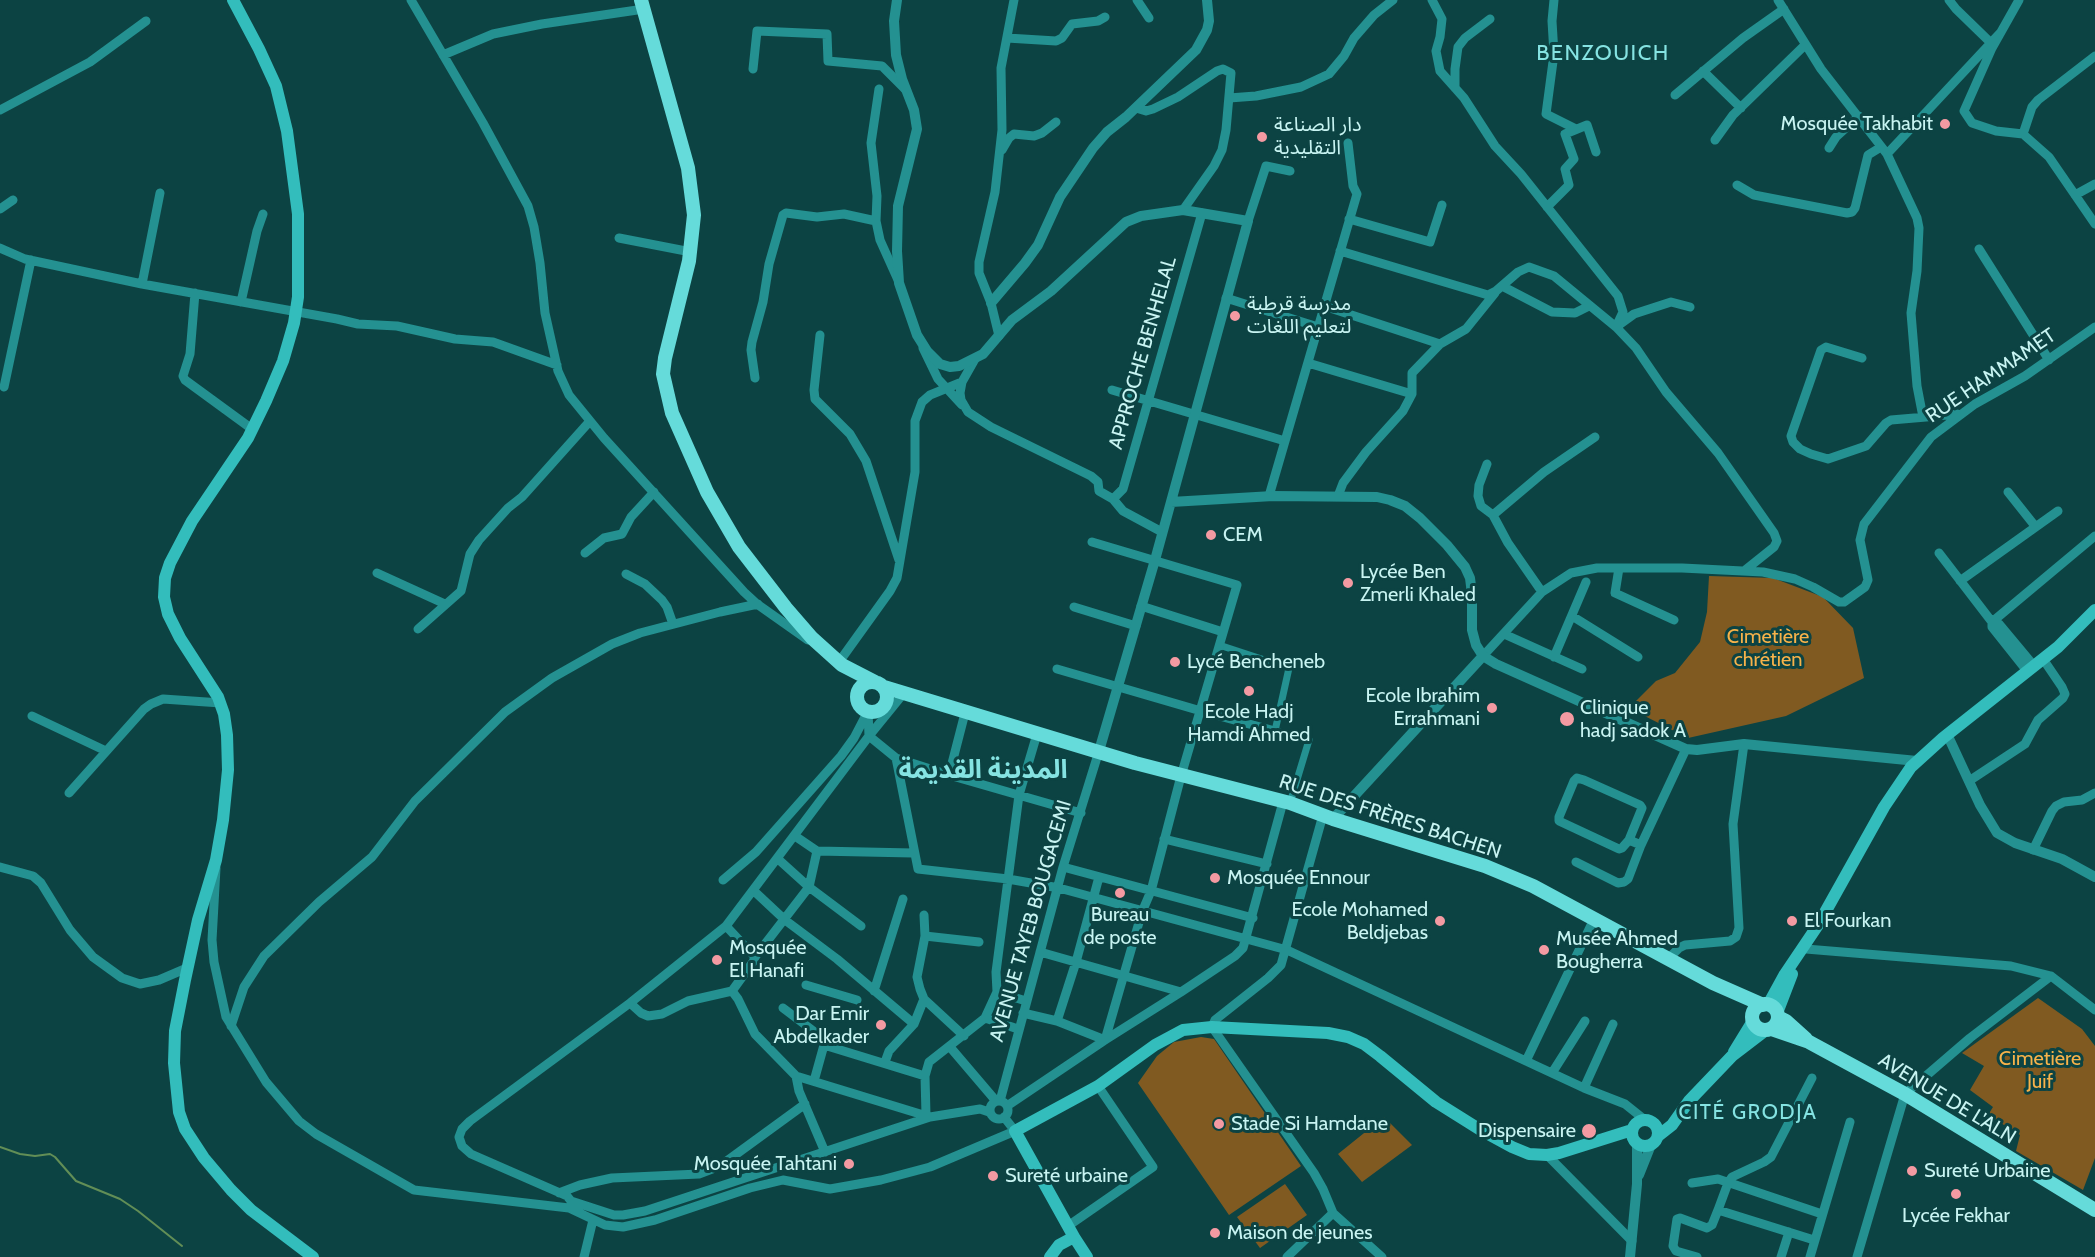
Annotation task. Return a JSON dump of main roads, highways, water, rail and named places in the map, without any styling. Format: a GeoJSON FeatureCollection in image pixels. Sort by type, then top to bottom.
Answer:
{"type":"FeatureCollection","features":[{"type":"Feature","properties":{"kind":"main road"},"geometry":{"type":"LineString","coordinates":[[233,0],[260,48],[276,86],[287,131],[298,214],[299,267],[296,312],[283,361],[252,429],[192,521],[170,563],[165,578],[164,597],[168,614],[180,638],[208,678],[221,703],[227,735],[228,770],[216,860],[198,920],[175,1031],[174,1063],[179,1112],[184,1129],[217,1174],[251,1210],[314,1257]]}},
{"type":"Feature","properties":{"kind":"main road"},"geometry":{"type":"LineString","coordinates":[[642,4],[687,168],[694,215],[691,252],[663,374],[672,413],[724,525],[786,608],[812,638],[839,662],[861,707],[868,711],[877,711],[885,705],[887,696],[880,685],[870,682],[859,690],[858,700]]}},
{"type":"Feature","properties":{"kind":"main road"},"geometry":{"type":"LineString","coordinates":[[1770,1016],[1785,974],[1813,933],[1884,807],[1911,767],[1947,734],[2035,666],[2093,616]]}},
{"type":"Feature","properties":{"kind":"main road","name":"RUE DES FRÈRES BACHEN"},"geometry":{"type":"LineString","coordinates":[[839,662],[880,685],[965,713],[1181,776],[1286,802],[1503,873],[1533,886],[1668,959],[1713,984],[1770,1016],[1758,1028],[1753,1020],[1713,984]]}},
{"type":"Feature","properties":{"kind":"main road"},"geometry":{"type":"LineString","coordinates":[[1087,1257],[1015,1131],[1098,1086],[1155,1045],[1183,1030],[1212,1027],[1328,1032],[1348,1037],[1364,1044],[1436,1102],[1479,1130],[1520,1151],[1547,1155],[1598,1141],[1634,1138],[1644,1146],[1671,1125],[1689,1101],[1770,1016],[1813,933]]}},
{"type":"Feature","properties":{"kind":"main road"},"geometry":{"type":"LineString","coordinates":[[1732,1056],[1753,1020],[1754,1011],[1770,1016]]}},
{"type":"Feature","properties":{"kind":"main road","name":"AVENUE DE L'ALN"},"geometry":{"type":"LineString","coordinates":[[1770,1016],[1809,1042],[1905,1094],[2095,1210]]}},
{"type":"Feature","properties":{"kind":"main road"},"geometry":{"type":"LineString","coordinates":[[1634,1138],[1635,1124],[1671,1113],[1689,1101]]}},
{"type":"Feature","properties":{"kind":"main road"},"geometry":{"type":"LineString","coordinates":[[1649,1121],[1657,1128],[1654,1140]]}},
{"type":"Feature","properties":{"kind":"main road"},"geometry":{"type":"LineString","coordinates":[[1050,1257],[1071,1231]]}},
{"type":"Feature","properties":{"kind":"waterway"},"geometry":{"type":"LineString","coordinates":[[0,1147],[20,1154],[35,1156],[50,1154],[76,1181],[120,1199],[182,1246]]}},
{"type":"Feature","properties":{"kind":"place","name":"Mosquée Takhabit"},"geometry":{"type":"Point","coordinates":[1945,124]}},
{"type":"Feature","properties":{"kind":"place","name":"دار الصناعة التقليدية"},"geometry":{"type":"Point","coordinates":[1262,137]}},
{"type":"Feature","properties":{"kind":"place","name":"مدرسة قرطبة لتعليم اللغات"},"geometry":{"type":"Point","coordinates":[1235,316]}},
{"type":"Feature","properties":{"kind":"place","name":"CEM"},"geometry":{"type":"Point","coordinates":[1211,535]}},
{"type":"Feature","properties":{"kind":"place","name":"Lycée Ben Zmerli Khaled"},"geometry":{"type":"Point","coordinates":[1348,583]}},
{"type":"Feature","properties":{"kind":"place","name":"Lycé Bencheneb"},"geometry":{"type":"Point","coordinates":[1175,662]}},
{"type":"Feature","properties":{"kind":"place","name":"Ecole Hadj Hamdi Ahmed"},"geometry":{"type":"Point","coordinates":[1249,691]}},
{"type":"Feature","properties":{"kind":"place","name":"Ecole Ibrahim Errahmani"},"geometry":{"type":"Point","coordinates":[1492,708]}},
{"type":"Feature","properties":{"kind":"place","name":"Clinique hadj sadok A"},"geometry":{"type":"Point","coordinates":[1567,719]}},
{"type":"Feature","properties":{"kind":"place","name":"Mosquée Ennour"},"geometry":{"type":"Point","coordinates":[1215,878]}},
{"type":"Feature","properties":{"kind":"place","name":"Bureau de poste"},"geometry":{"type":"Point","coordinates":[1120,893]}},
{"type":"Feature","properties":{"kind":"place","name":"Ecole Mohamed Beldjebas"},"geometry":{"type":"Point","coordinates":[1440,921]}},
{"type":"Feature","properties":{"kind":"place","name":"El Fourkan"},"geometry":{"type":"Point","coordinates":[1792,921]}},
{"type":"Feature","properties":{"kind":"place","name":"Musée Ahmed Bougherra"},"geometry":{"type":"Point","coordinates":[1544,950]}},
{"type":"Feature","properties":{"kind":"place","name":"Mosquée El Hanafi"},"geometry":{"type":"Point","coordinates":[717,960]}},
{"type":"Feature","properties":{"kind":"place","name":"Dar Emir Abdelkader"},"geometry":{"type":"Point","coordinates":[881,1025]}},
{"type":"Feature","properties":{"kind":"place","name":"Stade Si Hamdane"},"geometry":{"type":"Point","coordinates":[1219,1124]}},
{"type":"Feature","properties":{"kind":"place","name":"Dispensaire"},"geometry":{"type":"Point","coordinates":[1589,1131]}},
{"type":"Feature","properties":{"kind":"place","name":"Mosquée Tahtani"},"geometry":{"type":"Point","coordinates":[849,1164]}},
{"type":"Feature","properties":{"kind":"place","name":"Sureté Urbaine"},"geometry":{"type":"Point","coordinates":[1912,1171]}},
{"type":"Feature","properties":{"kind":"place","name":"Sureté urbaine"},"geometry":{"type":"Point","coordinates":[993,1176]}},
{"type":"Feature","properties":{"kind":"place","name":"Lycée Fekhar"},"geometry":{"type":"Point","coordinates":[1956,1194]}},
{"type":"Feature","properties":{"kind":"place","name":"Maison de jeunes"},"geometry":{"type":"Point","coordinates":[1215,1233]}},
{"type":"Feature","properties":{"kind":"district","name":"BENZOUICH"},"geometry":{"type":"Point","coordinates":[1603,54]}},
{"type":"Feature","properties":{"kind":"district","name":"المدينة القديمة"},"geometry":{"type":"Point","coordinates":[983,770]}},
{"type":"Feature","properties":{"kind":"district","name":"CITÉ GRODJA"},"geometry":{"type":"Point","coordinates":[1748,1113]}},
{"type":"Feature","properties":{"kind":"park label","name":"Cimetière chrétien"},"geometry":{"type":"Point","coordinates":[1768,648]}},
{"type":"Feature","properties":{"kind":"park label","name":"Cimetière Juif"},"geometry":{"type":"Point","coordinates":[2040,1070]}}]}
